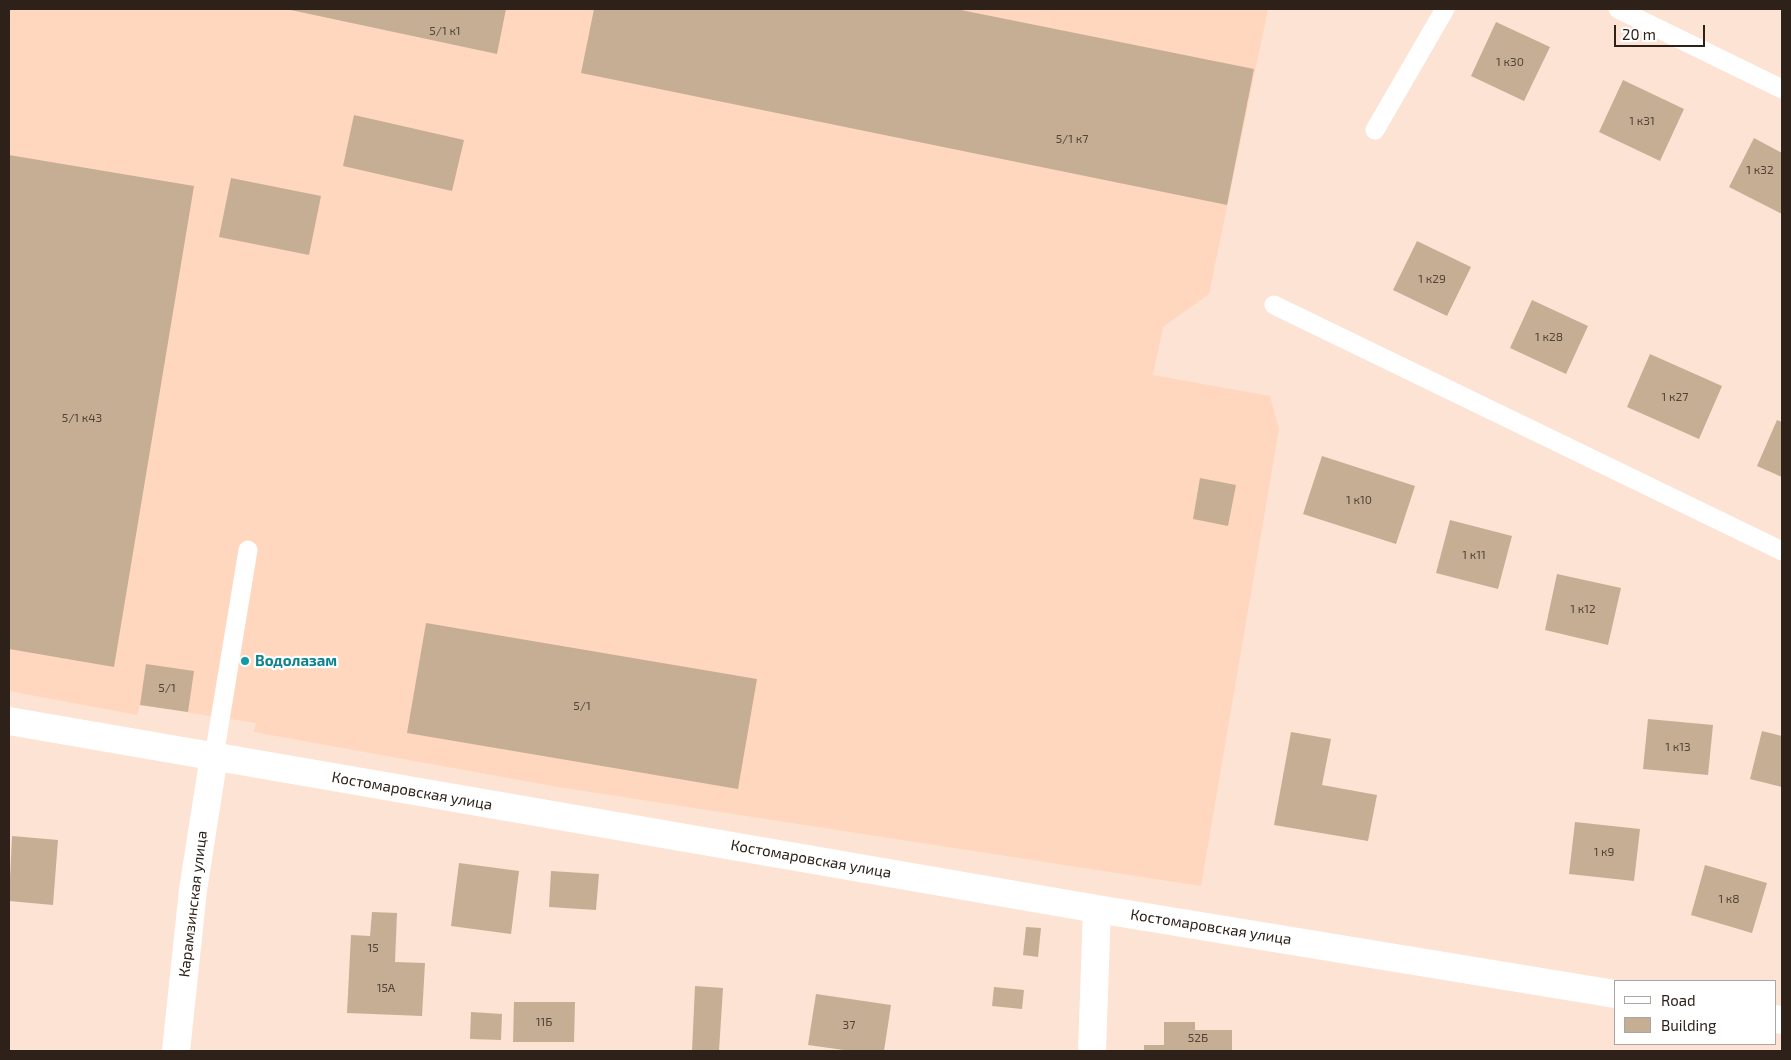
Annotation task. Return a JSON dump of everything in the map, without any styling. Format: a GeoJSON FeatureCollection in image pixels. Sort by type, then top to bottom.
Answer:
{"type":"FeatureCollection","features":[{"type":"Feature","properties":{"kind":"street","name":"Костомаровская улица"},"geometry":{"type":"LineString","coordinates":[[9,720],[1097,908],[1614,994]]}},
{"type":"Feature","properties":{"kind":"street","name":"Карамзинская улица"},"geometry":{"type":"LineString","coordinates":[[176,1051],[193,890],[214,756]]}},
{"type":"Feature","properties":{"kind":"street"},"geometry":{"type":"LineString","coordinates":[[1092,1051],[1097,908]]}},
{"type":"Feature","properties":{"kind":"lane"},"geometry":{"type":"LineString","coordinates":[[1375,130],[1445,9]]}},
{"type":"Feature","properties":{"kind":"lane"},"geometry":{"type":"LineString","coordinates":[[1618,9],[1782,89]]}},
{"type":"Feature","properties":{"kind":"lane"},"geometry":{"type":"LineString","coordinates":[[1274,305],[1782,551]]}},
{"type":"Feature","properties":{"kind":"lane"},"geometry":{"type":"LineString","coordinates":[[214,756],[248,550]]}},
{"type":"Feature","properties":{"kind":"shaded area"},"geometry":{"type":"Polygon","coordinates":[[[9,9],[1268,9],[1209,294],[1163,327],[1153,375],[1270,396],[1279,429],[1201,886],[558,787],[254,732],[256,723],[140,705],[137,715],[9,691],[9,9]]]}},
{"type":"Feature","properties":{"kind":"building"},"geometry":{"type":"Polygon","coordinates":[[[286,9],[506,9],[497,54],[286,9]]]}},
{"type":"Feature","properties":{"kind":"building"},"geometry":{"type":"Polygon","coordinates":[[[594,9],[956,9],[1254,69],[1227,205],[581,73],[594,9]]]}},
{"type":"Feature","properties":{"kind":"building"},"geometry":{"type":"Polygon","coordinates":[[[1496,22],[1550,47],[1524,101],[1471,76],[1496,22]]]}},
{"type":"Feature","properties":{"kind":"building"},"geometry":{"type":"Polygon","coordinates":[[[1623,80],[1684,109],[1660,161],[1599,132],[1623,80]]]}},
{"type":"Feature","properties":{"kind":"building"},"geometry":{"type":"Polygon","coordinates":[[[354,115],[464,140],[452,191],[343,166],[354,115]]]}},
{"type":"Feature","properties":{"kind":"building"},"geometry":{"type":"Polygon","coordinates":[[[1754,138],[1782,153],[1782,214],[1729,187],[1754,138]]]}},
{"type":"Feature","properties":{"kind":"building"},"geometry":{"type":"Polygon","coordinates":[[[9,155],[194,186],[114,667],[9,649],[9,155]]]}},
{"type":"Feature","properties":{"kind":"building"},"geometry":{"type":"Polygon","coordinates":[[[231,178],[321,196],[309,255],[219,237],[231,178]]]}},
{"type":"Feature","properties":{"kind":"building"},"geometry":{"type":"Polygon","coordinates":[[[1417,241],[1471,267],[1447,316],[1393,290],[1417,241]]]}},
{"type":"Feature","properties":{"kind":"building"},"geometry":{"type":"Polygon","coordinates":[[[1532,300],[1588,326],[1566,374],[1510,348],[1532,300]]]}},
{"type":"Feature","properties":{"kind":"building"},"geometry":{"type":"Polygon","coordinates":[[[1650,354],[1722,386],[1699,439],[1627,407],[1650,354]]]}},
{"type":"Feature","properties":{"kind":"building"},"geometry":{"type":"Polygon","coordinates":[[[1777,420],[1782,422],[1782,477],[1757,466],[1777,420]]]}},
{"type":"Feature","properties":{"kind":"building"},"geometry":{"type":"Polygon","coordinates":[[[1322,456],[1415,486],[1396,544],[1303,514],[1322,456]]]}},
{"type":"Feature","properties":{"kind":"building"},"geometry":{"type":"Polygon","coordinates":[[[1200,478],[1236,485],[1228,526],[1193,519],[1200,478]]]}},
{"type":"Feature","properties":{"kind":"building"},"geometry":{"type":"Polygon","coordinates":[[[1450,520],[1512,536],[1498,589],[1436,573],[1450,520]]]}},
{"type":"Feature","properties":{"kind":"building"},"geometry":{"type":"Polygon","coordinates":[[[1557,574],[1621,588],[1608,645],[1545,630],[1557,574]]]}},
{"type":"Feature","properties":{"kind":"building"},"geometry":{"type":"Polygon","coordinates":[[[426,623],[757,679],[738,789],[407,733],[426,623]]]}},
{"type":"Feature","properties":{"kind":"building"},"geometry":{"type":"Polygon","coordinates":[[[146,664],[194,671],[188,712],[140,705],[146,664]]]}},
{"type":"Feature","properties":{"kind":"building"},"geometry":{"type":"Polygon","coordinates":[[[1648,719],[1713,725],[1708,775],[1643,769],[1648,719]]]}},
{"type":"Feature","properties":{"kind":"building"},"geometry":{"type":"Polygon","coordinates":[[[1762,731],[1782,736],[1782,787],[1750,779],[1762,731]]]}},
{"type":"Feature","properties":{"kind":"building"},"geometry":{"type":"Polygon","coordinates":[[[1291,732],[1331,739],[1322,785],[1377,795],[1368,841],[1274,825],[1291,732]]]}},
{"type":"Feature","properties":{"kind":"building"},"geometry":{"type":"Polygon","coordinates":[[[1575,822],[1640,829],[1634,881],[1569,874],[1575,822]]]}},
{"type":"Feature","properties":{"kind":"building"},"geometry":{"type":"Polygon","coordinates":[[[12,836],[58,840],[53,905],[9,901],[12,836]]]}},
{"type":"Feature","properties":{"kind":"building"},"geometry":{"type":"Polygon","coordinates":[[[459,863],[519,871],[511,934],[451,926],[459,863]]]}},
{"type":"Feature","properties":{"kind":"building"},"geometry":{"type":"Polygon","coordinates":[[[1705,865],[1767,883],[1752,933],[1691,915],[1705,865]]]}},
{"type":"Feature","properties":{"kind":"building"},"geometry":{"type":"Polygon","coordinates":[[[551,871],[599,874],[596,910],[549,907],[551,871]]]}},
{"type":"Feature","properties":{"kind":"building"},"geometry":{"type":"Polygon","coordinates":[[[372,912],[397,913],[395,962],[425,963],[422,1016],[347,1013],[351,935],[370,936],[372,912]]]}},
{"type":"Feature","properties":{"kind":"building"},"geometry":{"type":"Polygon","coordinates":[[[1026,927],[1041,928],[1038,957],[1023,955],[1026,927]]]}},
{"type":"Feature","properties":{"kind":"building"},"geometry":{"type":"Polygon","coordinates":[[[695,986],[723,988],[719,1051],[692,1051],[695,986]]]}},
{"type":"Feature","properties":{"kind":"building"},"geometry":{"type":"Polygon","coordinates":[[[994,987],[1024,990],[1022,1009],[992,1006],[994,987]]]}},
{"type":"Feature","properties":{"kind":"building"},"geometry":{"type":"Polygon","coordinates":[[[816,994],[891,1005],[884,1051],[851,1051],[808,1045],[816,994]]]}},
{"type":"Feature","properties":{"kind":"building"},"geometry":{"type":"Polygon","coordinates":[[[514,1002],[575,1002],[574,1042],[513,1042],[514,1002]]]}},
{"type":"Feature","properties":{"kind":"building"},"geometry":{"type":"Polygon","coordinates":[[[471,1012],[502,1014],[501,1040],[470,1039],[471,1012]]]}},
{"type":"Feature","properties":{"kind":"building"},"geometry":{"type":"Polygon","coordinates":[[[1164,1022],[1195,1022],[1195,1030],[1232,1030],[1232,1051],[1144,1051],[1144,1045],[1164,1045],[1164,1022]]]}},
{"type":"Feature","properties":{"kind":"place","name":"Водолазам"},"geometry":{"type":"Point","coordinates":[245,661]}}]}
